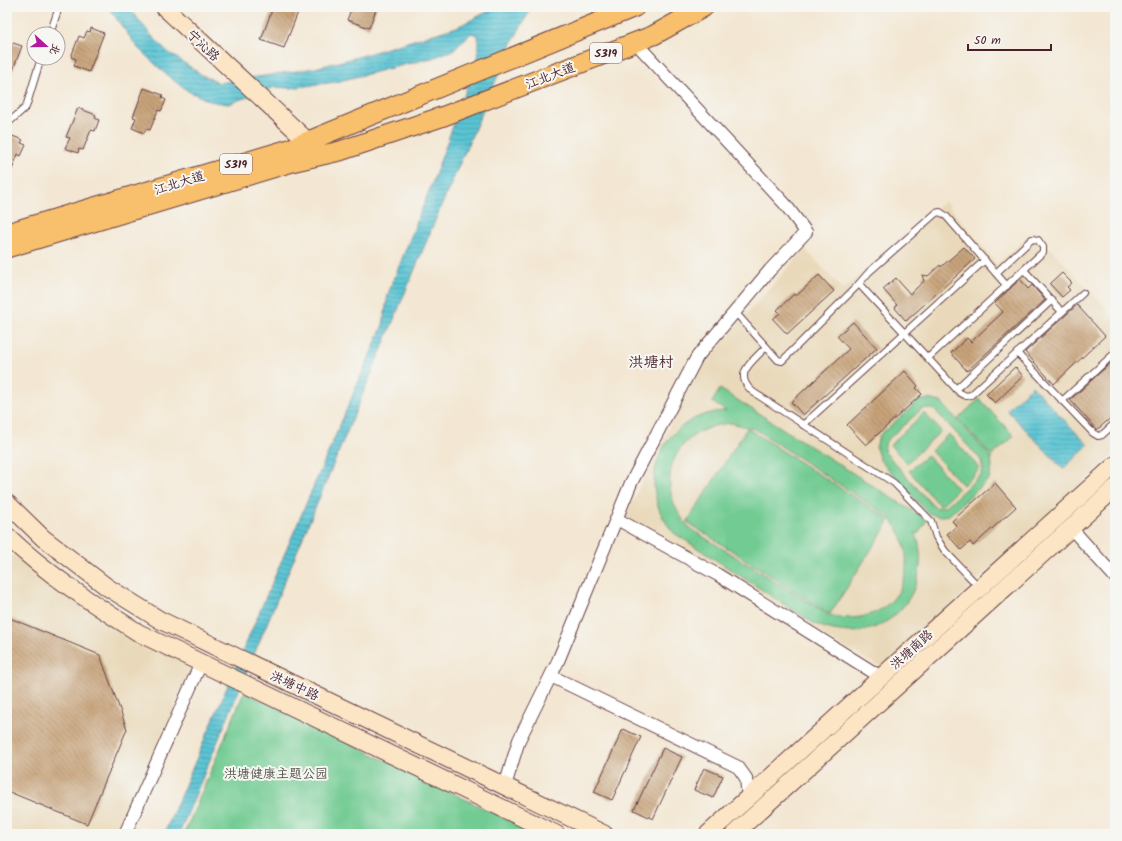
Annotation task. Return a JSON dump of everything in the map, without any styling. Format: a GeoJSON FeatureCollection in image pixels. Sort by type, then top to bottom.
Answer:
{"type":"FeatureCollection","features":[{"type":"Feature","properties":{"kind":"main road","name":"宁沁路"},"geometry":{"type":"LineString","coordinates":[[164,7],[306,141],[324,156]]}},
{"type":"Feature","properties":{"kind":"main road","name":"江北大道"},"geometry":{"type":"LineString","coordinates":[[7,233],[289,149],[635,7]]}},
{"type":"Feature","properties":{"kind":"main road","name":"江北大道"},"geometry":{"type":"LineString","coordinates":[[7,248],[296,161],[324,156],[444,116],[654,35],[704,7]]}},
{"type":"Feature","properties":{"kind":"main road","name":"洪塘南路"},"geometry":{"type":"LineString","coordinates":[[708,834],[1115,465]]}},
{"type":"Feature","properties":{"kind":"main road","name":"洪塘南路"},"geometry":{"type":"LineString","coordinates":[[734,834],[1115,488]]}},
{"type":"Feature","properties":{"kind":"main road","name":"洪塘中路"},"geometry":{"type":"LineString","coordinates":[[7,503],[43,538],[107,587],[160,620],[604,834]]}},
{"type":"Feature","properties":{"kind":"main road","name":"洪塘中路"},"geometry":{"type":"LineString","coordinates":[[7,536],[22,551],[86,600],[139,633],[556,834]]}},
{"type":"Feature","properties":{"kind":"street"},"geometry":{"type":"LineString","coordinates":[[504,786],[519,740],[551,676],[631,483],[697,357],[770,270],[806,232],[785,204],[635,42]]}},
{"type":"Feature","properties":{"kind":"street"},"geometry":{"type":"LineString","coordinates":[[616,519],[718,575],[881,677]]}},
{"type":"Feature","properties":{"kind":"street"},"geometry":{"type":"LineString","coordinates":[[1071,528],[1115,577]]}},
{"type":"Feature","properties":{"kind":"street"},"geometry":{"type":"LineString","coordinates":[[125,834],[201,663]]}},
{"type":"Feature","properties":{"kind":"street"},"geometry":{"type":"LineString","coordinates":[[551,676],[738,767],[746,778],[748,798]]}},
{"type":"Feature","properties":{"kind":"lane"},"geometry":{"type":"LineString","coordinates":[[53,26],[60,7]]}},
{"type":"Feature","properties":{"kind":"lane"},"geometry":{"type":"LineString","coordinates":[[7,124],[26,107],[39,66]]}},
{"type":"Feature","properties":{"kind":"lane"},"geometry":{"type":"LineString","coordinates":[[735,312],[778,360],[782,361],[859,284],[869,272],[936,213],[940,212],[946,216],[1007,286]]}},
{"type":"Feature","properties":{"kind":"lane"},"geometry":{"type":"LineString","coordinates":[[928,358],[1044,250],[1035,239],[1032,239],[996,273]]}},
{"type":"Feature","properties":{"kind":"lane"},"geometry":{"type":"LineString","coordinates":[[804,425],[985,260]]}},
{"type":"Feature","properties":{"kind":"lane"},"geometry":{"type":"LineString","coordinates":[[1024,270],[1062,312]]}},
{"type":"Feature","properties":{"kind":"lane"},"geometry":{"type":"LineString","coordinates":[[859,284],[956,389],[966,396],[971,395],[1083,294]]}},
{"type":"Feature","properties":{"kind":"lane"},"geometry":{"type":"LineString","coordinates":[[956,389],[1052,300]]}},
{"type":"Feature","properties":{"kind":"lane"},"geometry":{"type":"LineString","coordinates":[[766,347],[747,367],[743,376],[745,385],[894,483],[932,521],[936,537],[945,551],[979,588]]}},
{"type":"Feature","properties":{"kind":"lane"},"geometry":{"type":"LineString","coordinates":[[1017,353],[1062,401],[1098,436],[1102,435],[1115,423]]}},
{"type":"Feature","properties":{"kind":"lane"},"geometry":{"type":"LineString","coordinates":[[1062,401],[1115,353]]}},
{"type":"Feature","properties":{"kind":"shaded area"},"geometry":{"type":"Polygon","coordinates":[[[945,201],[997,265],[1034,231],[1115,317],[1115,453],[883,668],[843,647],[625,517],[692,382],[734,328],[805,249],[843,290],[945,201]]]}},
{"type":"Feature","properties":{"kind":"shaded area"},"geometry":{"type":"Polygon","coordinates":[[[7,556],[15,556],[90,609],[193,666],[116,834],[7,834],[7,556]]]}},
{"type":"Feature","properties":{"kind":"green space"},"geometry":{"type":"Polygon","coordinates":[[[720,389],[927,520],[918,534],[915,532],[919,546],[920,561],[914,590],[906,603],[896,614],[884,623],[863,631],[849,632],[820,626],[813,623],[674,533],[661,514],[655,494],[655,474],[660,455],[670,438],[685,424],[704,415],[726,411],[712,402],[720,389]],[[731,423],[710,427],[694,436],[681,448],[673,462],[670,478],[672,495],[678,513],[691,529],[829,615],[856,618],[880,610],[892,600],[900,588],[905,574],[906,559],[904,544],[898,530],[889,517],[755,429],[731,423]]]}},
{"type":"Feature","properties":{"kind":"green space"},"geometry":{"type":"Polygon","coordinates":[[[928,399],[941,402],[991,457],[992,467],[989,479],[949,515],[938,516],[927,512],[880,460],[876,448],[879,436],[918,401],[928,399]],[[926,408],[922,409],[886,441],[884,451],[933,506],[937,508],[946,506],[981,475],[983,470],[981,460],[935,410],[926,408]]]}},
{"type":"Feature","properties":{"kind":"green space"},"geometry":{"type":"Polygon","coordinates":[[[979,399],[1014,436],[992,456],[958,419],[979,399]]]}},
{"type":"Feature","properties":{"kind":"green space"},"geometry":{"type":"Polygon","coordinates":[[[924,413],[941,431],[907,463],[890,445],[924,413]]]}},
{"type":"Feature","properties":{"kind":"green space"},"geometry":{"type":"Polygon","coordinates":[[[747,428],[890,520],[830,614],[687,522],[747,428]]]}},
{"type":"Feature","properties":{"kind":"green space"},"geometry":{"type":"Polygon","coordinates":[[[949,434],[980,469],[963,485],[931,451],[949,434]]]}},
{"type":"Feature","properties":{"kind":"green space"},"geometry":{"type":"Polygon","coordinates":[[[927,455],[958,489],[940,506],[909,471],[927,455]]]}},
{"type":"Feature","properties":{"kind":"green space","name":"洪塘健康主题公园"},"geometry":{"type":"Polygon","coordinates":[[[244,692],[537,834],[184,834],[244,692]]]}},
{"type":"Feature","properties":{"kind":"water"},"geometry":{"type":"Polygon","coordinates":[[[108,7],[128,7],[151,35],[168,52],[202,75],[219,83],[315,68],[358,57],[457,27],[497,7],[532,7],[513,41],[440,209],[179,834],[164,834],[383,325],[388,294],[433,181],[478,57],[478,35],[471,33],[453,50],[432,58],[335,82],[290,88],[275,87],[228,104],[210,101],[188,91],[168,76],[138,48],[108,7]]]}},
{"type":"Feature","properties":{"kind":"water"},"geometry":{"type":"Polygon","coordinates":[[[1032,386],[1088,445],[1063,469],[1007,410],[1032,386]]]}},
{"type":"Feature","properties":{"kind":"building"},"geometry":{"type":"Polygon","coordinates":[[[273,7],[300,7],[284,48],[261,40],[273,7]]]}},
{"type":"Feature","properties":{"kind":"building"},"geometry":{"type":"Polygon","coordinates":[[[352,7],[377,7],[369,28],[347,20],[352,7]]]}},
{"type":"Feature","properties":{"kind":"building"},"geometry":{"type":"Polygon","coordinates":[[[91,28],[104,33],[89,72],[74,66],[76,59],[71,57],[79,36],[84,38],[87,31],[90,32],[91,28]]]}},
{"type":"Feature","properties":{"kind":"building"},"geometry":{"type":"Polygon","coordinates":[[[7,41],[22,46],[8,83],[7,83],[7,41]]]}},
{"type":"Feature","properties":{"kind":"building"},"geometry":{"type":"Polygon","coordinates":[[[144,88],[163,95],[162,98],[166,100],[161,111],[158,110],[150,130],[146,129],[144,133],[132,128],[136,118],[133,117],[144,88]]]}},
{"type":"Feature","properties":{"kind":"building"},"geometry":{"type":"Polygon","coordinates":[[[78,108],[96,115],[95,118],[99,120],[95,131],[91,130],[83,150],[79,149],[78,153],[65,148],[70,138],[66,137],[78,108]]]}},
{"type":"Feature","properties":{"kind":"building"},"geometry":{"type":"Polygon","coordinates":[[[7,134],[23,140],[21,143],[26,145],[21,156],[18,154],[8,180],[7,134]]]}},
{"type":"Feature","properties":{"kind":"building"},"geometry":{"type":"Polygon","coordinates":[[[964,247],[975,259],[906,321],[895,308],[897,305],[883,289],[896,278],[910,294],[924,281],[922,275],[928,276],[964,247]]]}},
{"type":"Feature","properties":{"kind":"building"},"geometry":{"type":"Polygon","coordinates":[[[1062,273],[1072,283],[1067,287],[1070,290],[1062,297],[1050,284],[1062,273]]]}},
{"type":"Feature","properties":{"kind":"building"},"geometry":{"type":"Polygon","coordinates":[[[819,275],[834,291],[787,334],[773,319],[780,313],[777,310],[794,294],[796,296],[819,275]]]}},
{"type":"Feature","properties":{"kind":"building"},"geometry":{"type":"Polygon","coordinates":[[[1020,279],[1028,289],[1032,285],[1045,300],[967,371],[951,353],[967,338],[971,342],[1003,312],[995,303],[1020,279]]]}},
{"type":"Feature","properties":{"kind":"building"},"geometry":{"type":"Polygon","coordinates":[[[1077,305],[1105,336],[1054,384],[1025,352],[1077,305]]]}},
{"type":"Feature","properties":{"kind":"building"},"geometry":{"type":"Polygon","coordinates":[[[853,322],[877,348],[803,415],[791,402],[849,349],[837,336],[853,322]]]}},
{"type":"Feature","properties":{"kind":"building"},"geometry":{"type":"Polygon","coordinates":[[[1115,359],[1115,414],[1097,430],[1070,400],[1115,359]]]}},
{"type":"Feature","properties":{"kind":"building"},"geometry":{"type":"Polygon","coordinates":[[[1015,367],[1023,376],[995,403],[986,394],[1015,367]]]}},
{"type":"Feature","properties":{"kind":"building"},"geometry":{"type":"Polygon","coordinates":[[[905,371],[918,386],[916,388],[922,394],[866,445],[847,425],[905,371]]]}},
{"type":"Feature","properties":{"kind":"building"},"geometry":{"type":"Polygon","coordinates":[[[995,483],[1016,507],[973,546],[970,542],[961,550],[947,534],[957,526],[952,521],[995,483]]]}},
{"type":"Feature","properties":{"kind":"building"},"geometry":{"type":"Polygon","coordinates":[[[7,617],[100,655],[127,729],[87,824],[7,791],[7,617]]]}},
{"type":"Feature","properties":{"kind":"building"},"geometry":{"type":"Polygon","coordinates":[[[623,729],[641,737],[612,800],[594,792],[623,729]]]}},
{"type":"Feature","properties":{"kind":"building"},"geometry":{"type":"Polygon","coordinates":[[[663,748],[682,757],[653,819],[634,810],[663,748]]]}},
{"type":"Feature","properties":{"kind":"building"},"geometry":{"type":"Polygon","coordinates":[[[704,768],[723,776],[713,798],[694,790],[704,768]]]}},
{"type":"Feature","properties":{"kind":"district","name":"洪塘村"},"geometry":{"type":"Point","coordinates":[651,362]}}]}
